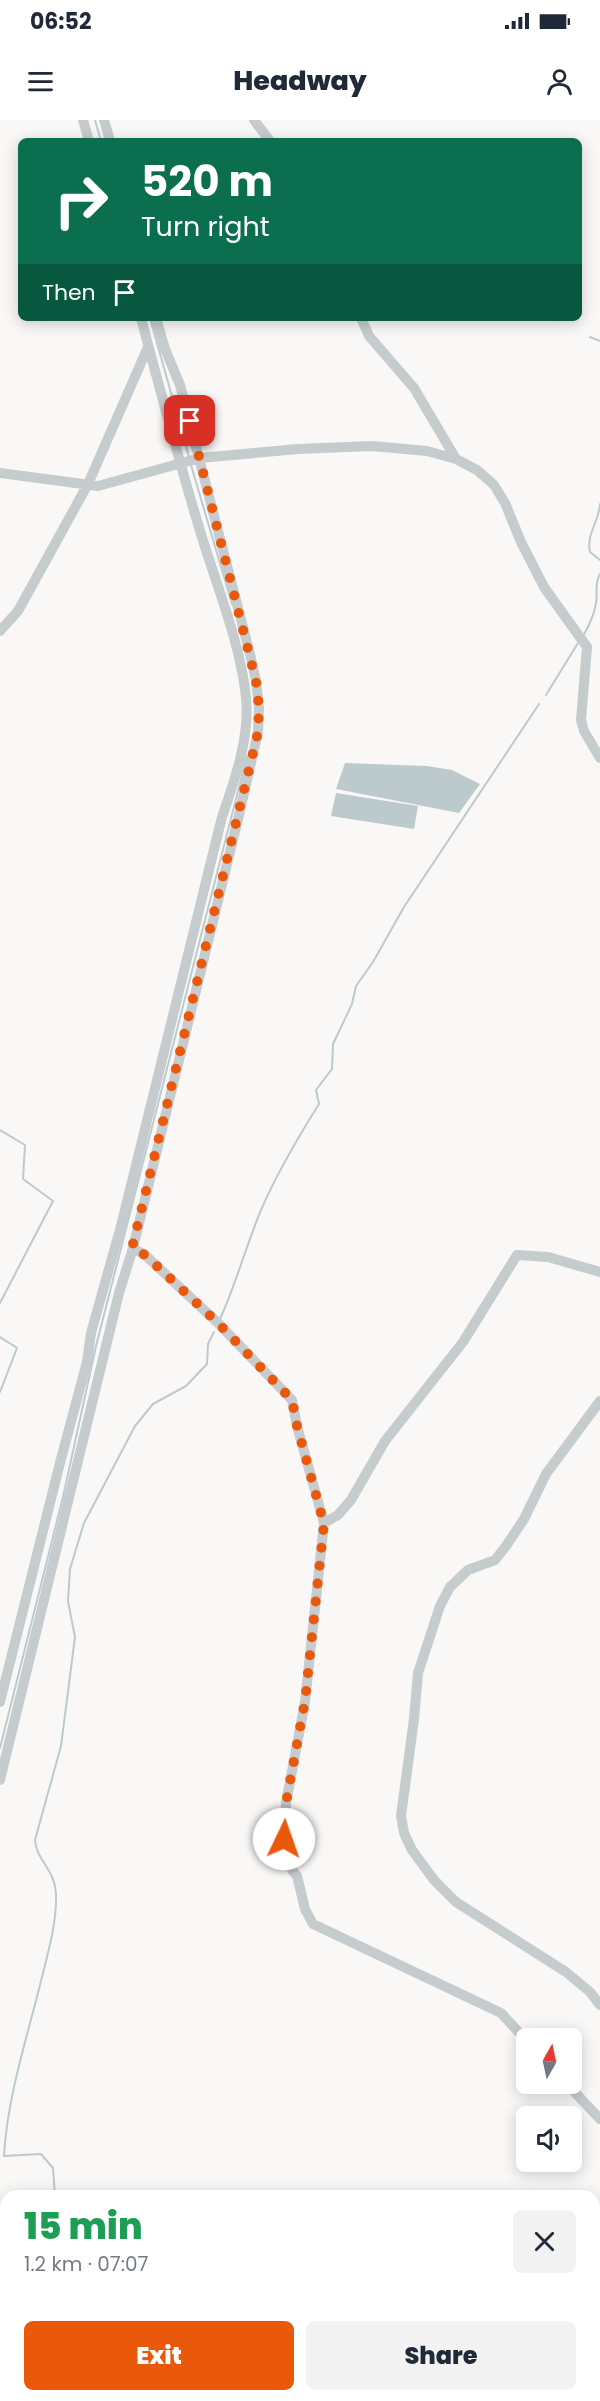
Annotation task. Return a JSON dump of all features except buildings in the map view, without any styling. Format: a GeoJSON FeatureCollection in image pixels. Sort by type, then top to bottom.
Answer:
{"type":"FeatureCollection","features":[{"type":"Feature","properties":{"kind":"street"},"geometry":{"type":"LineString","coordinates":[[83,120],[88,138]]}},
{"type":"Feature","properties":{"kind":"street"},"geometry":{"type":"LineString","coordinates":[[104,120],[109,138]]}},
{"type":"Feature","properties":{"kind":"street"},"geometry":{"type":"LineString","coordinates":[[254,120],[268,138]]}},
{"type":"Feature","properties":{"kind":"street"},"geometry":{"type":"LineString","coordinates":[[0,1702],[222,817],[240,763],[246,698],[237,653],[142,321]]}},
{"type":"Feature","properties":{"kind":"street"},"geometry":{"type":"LineString","coordinates":[[0,1780],[258,732],[259,708],[256,681],[180,385],[165,349],[157,321]]}},
{"type":"Feature","properties":{"kind":"street"},"geometry":{"type":"LineString","coordinates":[[362,321],[369,336],[414,388],[456,459]]}},
{"type":"Feature","properties":{"kind":"street"},"geometry":{"type":"LineString","coordinates":[[0,631],[18,611],[88,484],[148,347]]}},
{"type":"Feature","properties":{"kind":"street"},"geometry":{"type":"LineString","coordinates":[[0,472],[106,485],[200,458],[298,449],[372,446],[427,451],[456,459],[477,470],[494,485],[505,503],[521,542],[544,587],[572,627],[585,641],[587,647],[581,720],[584,731],[600,758]]}},
{"type":"Feature","properties":{"kind":"street"},"geometry":{"type":"LineString","coordinates":[[132,1248],[145,1255],[218,1323],[292,1400],[324,1524],[305,1701],[286,1803],[284,1839],[292,1870],[297,1876],[305,1909],[313,1924],[501,2013],[516,2029]]}},
{"type":"Feature","properties":{"kind":"street"},"geometry":{"type":"LineString","coordinates":[[324,1524],[338,1515],[351,1500],[385,1441],[463,1342],[517,1255],[548,1257],[600,1272]]}},
{"type":"Feature","properties":{"kind":"street"},"geometry":{"type":"LineString","coordinates":[[600,1401],[546,1474],[524,1519],[506,1546],[495,1560],[468,1570],[450,1587],[440,1606],[418,1672],[401,1816],[404,1833],[412,1850],[434,1880],[483,1920],[566,1972],[590,1992],[600,2006]]}},
{"type":"Feature","properties":{"kind":"street"},"geometry":{"type":"LineString","coordinates":[[576,2094],[600,2119]]}},
{"type":"Feature","properties":{"kind":"shaded area"},"geometry":{"type":"Polygon","coordinates":[[[345,763],[427,766],[452,770],[480,784],[459,813],[336,789],[345,763]]]}},
{"type":"Feature","properties":{"kind":"shaded area"},"geometry":{"type":"Polygon","coordinates":[[[336,793],[418,806],[414,829],[331,816],[336,793]]]}},
{"type":"Feature","properties":{"kind":"waterway"},"geometry":{"type":"LineString","coordinates":[[95,120],[100,138]]}},
{"type":"Feature","properties":{"kind":"waterway"},"geometry":{"type":"LineString","coordinates":[[151,321],[189,457]]}},
{"type":"Feature","properties":{"kind":"waterway"},"geometry":{"type":"LineString","coordinates":[[590,337],[600,341]]}},
{"type":"Feature","properties":{"kind":"waterway"},"geometry":{"type":"LineString","coordinates":[[191,465],[232,604]]}},
{"type":"Feature","properties":{"kind":"waterway"},"geometry":{"type":"LineString","coordinates":[[600,504],[589,546],[590,552],[600,560]]}},
{"type":"Feature","properties":{"kind":"waterway"},"geometry":{"type":"LineString","coordinates":[[583,636],[594,612],[597,581],[600,574]]}},
{"type":"Feature","properties":{"kind":"waterway"},"geometry":{"type":"LineString","coordinates":[[546,695],[578,643]]}},
{"type":"Feature","properties":{"kind":"waterway"},"geometry":{"type":"LineString","coordinates":[[220,1319],[267,1196],[319,1104],[316,1090],[332,1069],[333,1044],[352,1004],[356,986],[373,962],[404,907],[539,704]]}},
{"type":"Feature","properties":{"kind":"waterway"},"geometry":{"type":"LineString","coordinates":[[0,1748],[63,1497],[96,1346],[247,756]]}},
{"type":"Feature","properties":{"kind":"waterway"},"geometry":{"type":"LineString","coordinates":[[0,1130],[25,1145],[23,1179],[53,1201],[0,1303]]}},
{"type":"Feature","properties":{"kind":"waterway"},"geometry":{"type":"LineString","coordinates":[[55,2190],[53,2168],[41,2154],[4,2156],[13,2092],[55,1917],[55,1885],[36,1847],[35,1840],[61,1746],[75,1637],[68,1601],[70,1569],[84,1523],[135,1426],[153,1404],[186,1386],[207,1364],[208,1344],[214,1332]]}},
{"type":"Feature","properties":{"kind":"waterway"},"geometry":{"type":"LineString","coordinates":[[0,1337],[17,1348],[0,1392]]}},
{"type":"Feature","properties":{"kind":"route"},"geometry":{"type":"LineString","coordinates":[[190,421],[256,681],[259,708],[258,732],[132,1248],[145,1255],[218,1323],[292,1400],[324,1524],[305,1701],[286,1803],[284,1839]]}}]}
